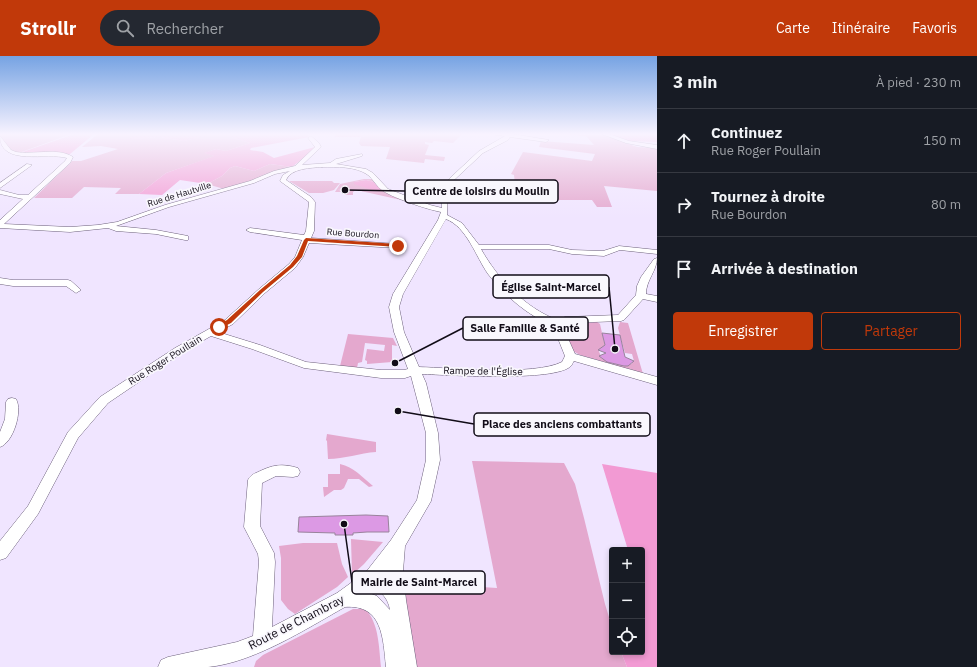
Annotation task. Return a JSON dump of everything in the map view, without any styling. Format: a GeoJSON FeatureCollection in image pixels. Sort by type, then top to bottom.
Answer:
{"type":"FeatureCollection","features":[{"type":"Feature","properties":{"kind":"street"},"geometry":{"type":"LineString","coordinates":[[0,225],[67,163]]}},
{"type":"Feature","properties":{"kind":"street"},"geometry":{"type":"LineString","coordinates":[[298,168],[300,163]]}},
{"type":"Feature","properties":{"kind":"street"},"geometry":{"type":"LineString","coordinates":[[331,165],[334,163]]}},
{"type":"Feature","properties":{"kind":"street"},"geometry":{"type":"LineString","coordinates":[[444,213],[445,189],[450,180],[469,163]]}},
{"type":"Feature","properties":{"kind":"street"},"geometry":{"type":"LineString","coordinates":[[0,186],[29,165]]}},
{"type":"Feature","properties":{"kind":"street","name":"Rue de Hautville"},"geometry":{"type":"LineString","coordinates":[[0,225],[84,230],[110,226],[166,206],[260,180],[279,171],[331,165],[349,166],[364,170],[375,177],[386,190],[444,213],[463,228],[491,272],[526,308],[557,324]]}},
{"type":"Feature","properties":{"kind":"street","name":"Rue Roger Poullain"},"geometry":{"type":"LineString","coordinates":[[0,553],[33,510],[73,434],[104,400],[229,322],[262,291],[292,266],[299,257],[310,231],[312,202],[309,198],[283,181],[285,176],[298,168]]}},
{"type":"Feature","properties":{"kind":"street"},"geometry":{"type":"LineString","coordinates":[[0,192],[19,197],[29,197]]}},
{"type":"Feature","properties":{"kind":"street","name":"Route de Chambray"},"geometry":{"type":"LineString","coordinates":[[168,667],[237,652],[262,642],[343,599],[372,578],[397,545],[424,501],[433,460],[432,433],[415,370],[398,332],[394,307],[398,294],[444,213]]}},
{"type":"Feature","properties":{"kind":"street"},"geometry":{"type":"LineString","coordinates":[[110,226],[116,229],[156,232],[186,238]]}},
{"type":"Feature","properties":{"kind":"street","name":"Rue Bourdon"},"geometry":{"type":"LineString","coordinates":[[250,230],[307,239],[398,246]]}},
{"type":"Feature","properties":{"kind":"street"},"geometry":{"type":"LineString","coordinates":[[475,246],[550,247],[572,252],[604,254],[619,248],[657,252]]}},
{"type":"Feature","properties":{"kind":"street"},"geometry":{"type":"LineString","coordinates":[[657,261],[640,288],[641,296],[622,318],[565,320],[557,324],[570,356],[657,381]]}},
{"type":"Feature","properties":{"kind":"street"},"geometry":{"type":"LineString","coordinates":[[0,281],[13,283],[68,283],[76,290]]}},
{"type":"Feature","properties":{"kind":"street"},"geometry":{"type":"LineString","coordinates":[[641,296],[657,299]]}},
{"type":"Feature","properties":{"kind":"street","name":"Rampe de l'Église"},"geometry":{"type":"LineString","coordinates":[[210,333],[256,347],[304,365],[381,374],[404,374],[415,370],[510,373],[539,371],[559,368],[566,364],[570,356]]}},
{"type":"Feature","properties":{"kind":"street"},"geometry":{"type":"LineString","coordinates":[[0,442],[8,432],[13,412],[12,402]]}},
{"type":"Feature","properties":{"kind":"street"},"geometry":{"type":"LineString","coordinates":[[262,642],[267,562],[266,553],[252,527],[255,480],[274,470],[294,472]]}},
{"type":"Feature","properties":{"kind":"street"},"geometry":{"type":"LineString","coordinates":[[397,545],[395,571],[397,600],[407,667]]}},
{"type":"Feature","properties":{"kind":"street"},"geometry":{"type":"LineString","coordinates":[[372,578],[389,588],[397,600]]}},
{"type":"Feature","properties":{"kind":"street"},"geometry":{"type":"LineString","coordinates":[[343,599],[356,598],[371,602],[383,615],[391,631],[396,667]]}},
{"type":"Feature","properties":{"kind":"shaded area"},"geometry":{"type":"Polygon","coordinates":[[[70,163],[196,163],[166,173],[139,194],[115,194],[121,188],[84,187],[72,198],[34,198],[70,163]]]}},
{"type":"Feature","properties":{"kind":"shaded area"},"geometry":{"type":"Polygon","coordinates":[[[196,163],[298,163],[292,167],[270,164],[254,171],[235,166],[230,168],[222,176],[207,184],[180,180],[162,195],[139,194],[166,173],[196,163]]]}},
{"type":"Feature","properties":{"kind":"shaded area"},"geometry":{"type":"Polygon","coordinates":[[[517,163],[657,163],[657,191],[604,186],[612,207],[597,207],[592,200],[543,200],[517,195],[509,196],[509,199],[487,199],[485,193],[507,194],[505,191],[508,183],[515,184],[514,175],[511,174],[517,163]]]}},
{"type":"Feature","properties":{"kind":"shaded area"},"geometry":{"type":"Polygon","coordinates":[[[270,164],[292,167],[290,169],[224,189],[207,184],[222,176],[230,168],[235,166],[254,171],[270,164]]]}},
{"type":"Feature","properties":{"kind":"shaded area"},"geometry":{"type":"Polygon","coordinates":[[[364,179],[373,179],[375,182],[366,180],[354,182],[385,191],[406,201],[356,190],[353,192],[353,195],[345,195],[344,192],[338,189],[342,192],[335,192],[340,184],[364,179]]]}},
{"type":"Feature","properties":{"kind":"shaded area"},"geometry":{"type":"Polygon","coordinates":[[[366,180],[375,182],[385,191],[372,190],[354,184],[354,182],[366,180]]]}},
{"type":"Feature","properties":{"kind":"shaded area"},"geometry":{"type":"Polygon","coordinates":[[[289,181],[332,181],[334,183],[340,183],[334,190],[323,193],[309,193],[289,181]]]}},
{"type":"Feature","properties":{"kind":"shaded area"},"geometry":{"type":"Polygon","coordinates":[[[597,322],[600,324],[606,351],[598,349],[602,359],[611,361],[612,364],[623,365],[623,362],[632,364],[632,361],[634,361],[632,354],[625,353],[618,328],[620,322],[628,323],[643,374],[580,355],[573,351],[564,330],[566,325],[597,322]]]}},
{"type":"Feature","properties":{"kind":"shaded area"},"geometry":{"type":"Polygon","coordinates":[[[348,334],[393,338],[397,346],[392,345],[392,362],[367,364],[367,361],[365,360],[367,349],[384,351],[385,345],[365,343],[362,362],[358,363],[357,368],[340,366],[348,334]]]}},
{"type":"Feature","properties":{"kind":"shaded area"},"geometry":{"type":"Polygon","coordinates":[[[327,434],[376,442],[376,452],[328,459],[326,440],[327,434]]]}},
{"type":"Feature","properties":{"kind":"shaded area"},"geometry":{"type":"Polygon","coordinates":[[[472,461],[564,463],[575,484],[609,617],[609,655],[622,655],[627,667],[416,667],[403,582],[497,588],[472,461]]]}},
{"type":"Feature","properties":{"kind":"shaded area"},"geometry":{"type":"Polygon","coordinates":[[[340,464],[354,470],[373,486],[369,487],[359,479],[348,479],[344,488],[341,490],[334,490],[324,497],[323,487],[328,487],[328,474],[340,474],[340,464]]]}},
{"type":"Feature","properties":{"kind":"shaded area"},"geometry":{"type":"Polygon","coordinates":[[[602,464],[657,473],[657,667],[627,667],[622,655],[645,655],[645,547],[627,547],[602,464]]]}},
{"type":"Feature","properties":{"kind":"shaded area"},"geometry":{"type":"Polygon","coordinates":[[[351,539],[383,542],[364,564],[352,575],[351,539]]]}},
{"type":"Feature","properties":{"kind":"shaded area"},"geometry":{"type":"Polygon","coordinates":[[[303,543],[337,543],[342,564],[348,577],[337,587],[295,614],[288,609],[281,600],[281,558],[279,546],[303,543]]]}},
{"type":"Feature","properties":{"kind":"shaded area"},"geometry":{"type":"Polygon","coordinates":[[[353,609],[365,609],[370,614],[378,636],[381,667],[254,667],[256,661],[263,655],[353,609]]]}},
{"type":"Feature","properties":{"kind":"building"},"geometry":{"type":"Polygon","coordinates":[[[602,333],[620,335],[625,357],[634,361],[628,366],[624,366],[607,362],[599,356],[606,353],[598,350],[605,345],[602,333]]]}},
{"type":"Feature","properties":{"kind":"building"},"geometry":{"type":"Polygon","coordinates":[[[366,515],[388,516],[389,532],[367,532],[353,533],[353,535],[335,535],[335,533],[298,532],[299,517],[366,515]]]}},
{"type":"Feature","properties":{"kind":"place","name":"Centre de loisirs du Moulin"},"geometry":{"type":"Point","coordinates":[345,190]}},
{"type":"Feature","properties":{"kind":"place","name":"Église Saint-Marcel"},"geometry":{"type":"Point","coordinates":[615,349]}},
{"type":"Feature","properties":{"kind":"place","name":"Salle Famille & Santé"},"geometry":{"type":"Point","coordinates":[395,363]}},
{"type":"Feature","properties":{"kind":"place","name":"Place des anciens combattants"},"geometry":{"type":"Point","coordinates":[398,411]}},
{"type":"Feature","properties":{"kind":"place","name":"Mairie de Saint-Marcel"},"geometry":{"type":"Point","coordinates":[344,524]}},
{"type":"Feature","properties":{"kind":"route"},"geometry":{"type":"LineString","coordinates":[[219,327],[229,322],[262,291],[292,266],[299,257],[306,240],[398,246]]}}]}
